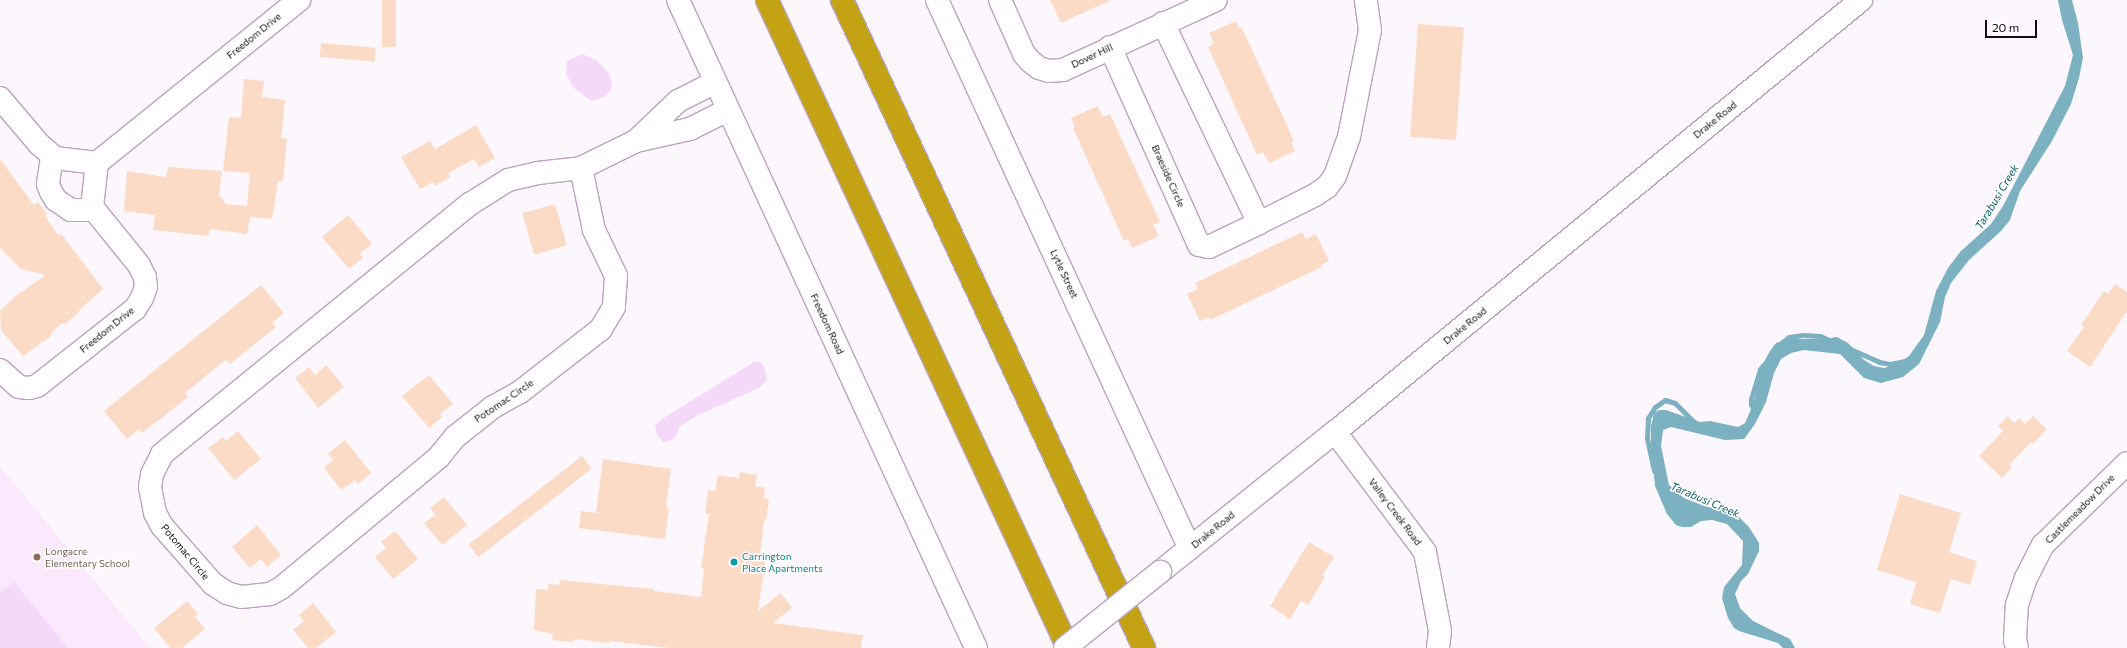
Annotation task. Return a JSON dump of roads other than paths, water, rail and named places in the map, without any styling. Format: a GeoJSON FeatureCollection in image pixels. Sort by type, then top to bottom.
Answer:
{"type":"FeatureCollection","features":[{"type":"Feature","properties":{"kind":"highway"},"geometry":{"type":"LineString","coordinates":[[767,0],[1066,648]]}},
{"type":"Feature","properties":{"kind":"highway"},"geometry":{"type":"LineString","coordinates":[[842,0],[1144,648]]}},
{"type":"Feature","properties":{"kind":"street","name":"Freedom Drive"},"geometry":{"type":"LineString","coordinates":[[98,163],[299,0]]}},
{"type":"Feature","properties":{"kind":"street","name":"Freedom Road"},"geometry":{"type":"LineString","coordinates":[[678,0],[976,648]]}},
{"type":"Feature","properties":{"kind":"street","name":"Lytle Street"},"geometry":{"type":"LineString","coordinates":[[937,0],[1190,549]]}},
{"type":"Feature","properties":{"kind":"street","name":"Dover Hill"},"geometry":{"type":"LineString","coordinates":[[1000,0],[1024,54],[1039,68],[1049,71],[1063,70],[1216,0]]}},
{"type":"Feature","properties":{"kind":"street","name":"Braeside Circle"},"geometry":{"type":"LineString","coordinates":[[1110,48],[1200,245],[1209,247],[1315,195],[1327,187],[1335,176],[1349,137],[1370,30],[1366,0]]}},
{"type":"Feature","properties":{"kind":"street","name":"Drake Road"},"geometry":{"type":"LineString","coordinates":[[1066,648],[1335,432],[1861,0]]}},
{"type":"Feature","properties":{"kind":"street"},"geometry":{"type":"LineString","coordinates":[[1163,23],[1259,223]]}},
{"type":"Feature","properties":{"kind":"street","name":"Potomac Circle"},"geometry":{"type":"LineString","coordinates":[[636,141],[678,101],[716,82]]}},
{"type":"Feature","properties":{"kind":"street"},"geometry":{"type":"LineString","coordinates":[[0,98],[39,144],[55,158],[98,163],[92,207],[87,210],[71,210],[56,200],[48,184],[51,164],[55,158]]}},
{"type":"Feature","properties":{"kind":"street","name":"Potomac Circle"},"geometry":{"type":"LineString","coordinates":[[581,168],[594,230],[616,276],[614,307],[601,329],[520,392],[493,407],[455,437],[439,457],[281,588],[270,594],[254,597],[241,597],[228,593],[213,584],[162,526],[155,513],[150,487],[152,474],[162,454],[470,204],[508,180],[538,173],[581,168],[636,141],[690,128],[728,110]]}},
{"type":"Feature","properties":{"kind":"street","name":"Freedom Drive"},"geometry":{"type":"LineString","coordinates":[[0,370],[19,387],[30,388],[37,386],[135,309],[142,298],[146,288],[145,277],[139,265],[92,207]]}},
{"type":"Feature","properties":{"kind":"street","name":"Valley Creek Road"},"geometry":{"type":"LineString","coordinates":[[1335,432],[1425,552],[1440,631],[1438,648]]}},
{"type":"Feature","properties":{"kind":"street","name":"Castlemeadow Drive"},"geometry":{"type":"LineString","coordinates":[[2017,648],[2015,640],[2017,605],[2026,578],[2043,545],[2127,463]]}},
{"type":"Feature","properties":{"kind":"water"},"geometry":{"type":"Polygon","coordinates":[[[2058,0],[2072,0],[2078,23],[2083,58],[2071,104],[2052,141],[2020,191],[2010,220],[2001,231],[1969,260],[1951,283],[1945,297],[1940,322],[1919,364],[1903,377],[1881,383],[1864,378],[1840,354],[1804,350],[1791,353],[1781,359],[1774,373],[1766,402],[1755,424],[1744,439],[1725,440],[1671,427],[1663,430],[1661,446],[1669,485],[1684,498],[1704,506],[1736,514],[1749,527],[1759,543],[1759,551],[1748,574],[1741,581],[1735,594],[1740,608],[1753,621],[1790,639],[1795,648],[1783,648],[1778,643],[1739,631],[1734,628],[1728,618],[1722,598],[1724,587],[1742,565],[1743,541],[1727,524],[1712,520],[1701,521],[1691,527],[1682,527],[1676,525],[1667,514],[1655,486],[1651,444],[1651,426],[1654,413],[1659,410],[1666,410],[1700,422],[1710,421],[1738,427],[1745,423],[1753,405],[1763,364],[1770,351],[1776,343],[1789,339],[1824,339],[1837,337],[1848,343],[1864,360],[1874,366],[1884,368],[1897,364],[1909,356],[1924,335],[1936,291],[1948,268],[1961,251],[1991,224],[2003,206],[2065,86],[2073,55],[2062,20],[2058,0]]]}},
{"type":"Feature","properties":{"kind":"waterway","name":"Tarabusi Creek"},"geometry":{"type":"LineString","coordinates":[[1781,343],[1789,337],[1803,335],[1820,336],[1831,341]]}},
{"type":"Feature","properties":{"kind":"waterway","name":"Tarabusi Creek"},"geometry":{"type":"LineString","coordinates":[[1848,348],[1879,362],[1890,364],[1904,361]]}},
{"type":"Feature","properties":{"kind":"waterway","name":"Tarabusi Creek"},"geometry":{"type":"LineString","coordinates":[[1755,412],[1751,404],[1751,399],[1760,369],[1767,361]]}},
{"type":"Feature","properties":{"kind":"waterway","name":"Tarabusi Creek"},"geometry":{"type":"LineString","coordinates":[[1654,471],[1647,438],[1648,418],[1655,407],[1665,400],[1675,403],[1697,425]]}},
{"type":"Feature","properties":{"kind":"place","name":"Longacre Elementary School"},"geometry":{"type":"Point","coordinates":[37,557]}},
{"type":"Feature","properties":{"kind":"place","name":"Carrington Place Apartments"},"geometry":{"type":"Point","coordinates":[734,562]}}]}
